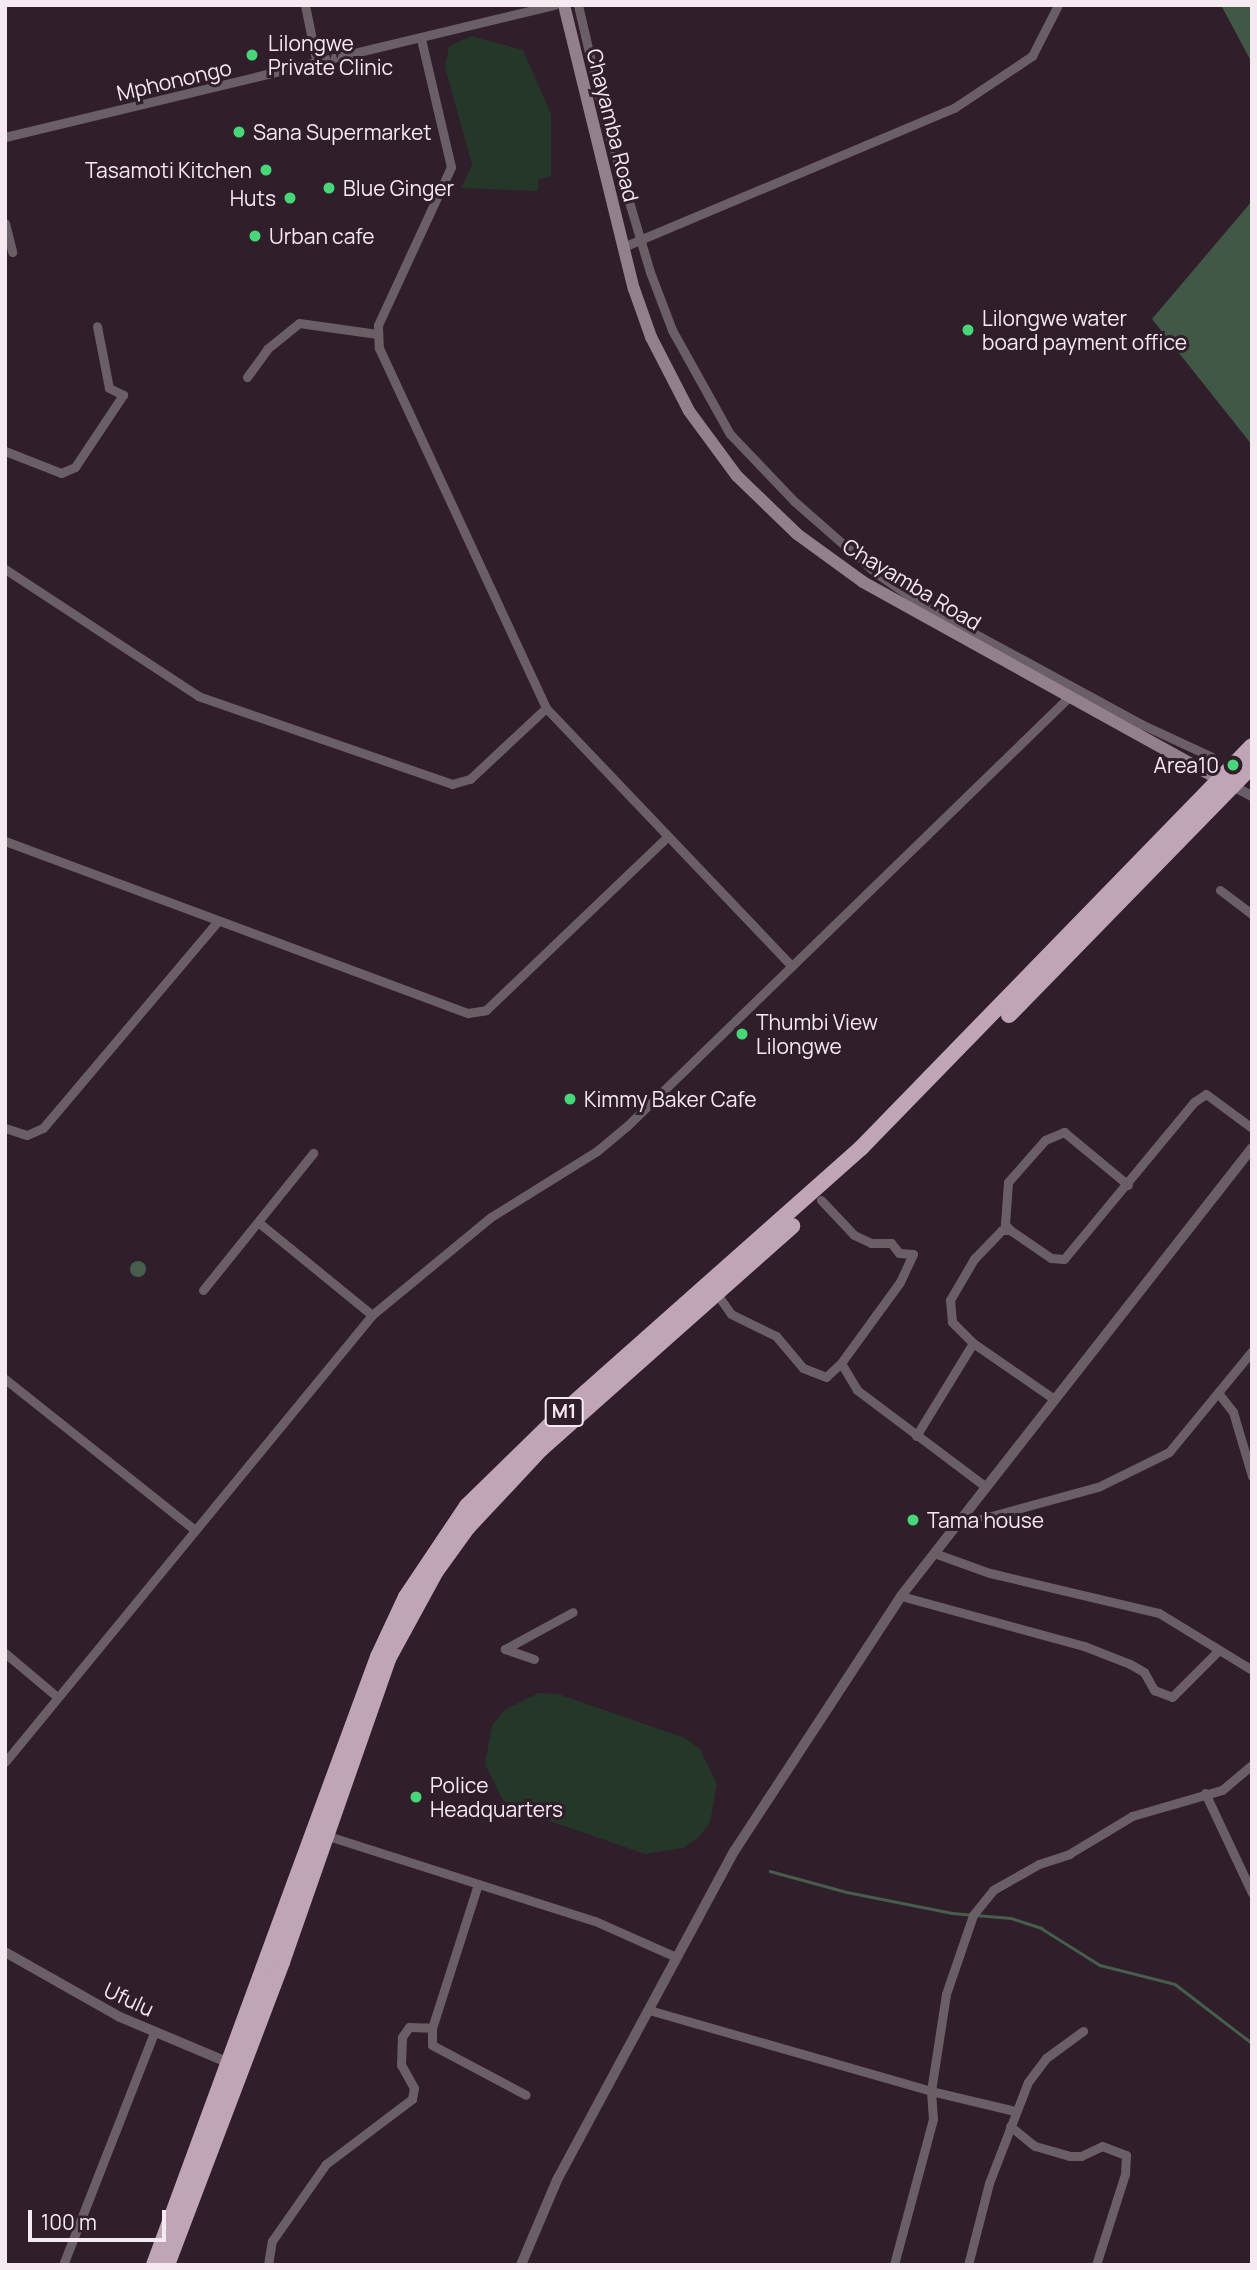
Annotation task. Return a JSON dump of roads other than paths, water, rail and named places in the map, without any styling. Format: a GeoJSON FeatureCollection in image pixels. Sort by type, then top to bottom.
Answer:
{"type":"FeatureCollection","features":[{"type":"Feature","properties":{"kind":"highway","name":"M1"},"geometry":{"type":"LineString","coordinates":[[154,2265],[236,2066],[388,1659],[450,1550],[541,1449],[821,1200],[1226,783],[1252,746]]}},
{"type":"Feature","properties":{"kind":"highway","name":"M1"},"geometry":{"type":"LineString","coordinates":[[167,2265],[378,1657],[406,1597],[467,1506],[558,1417],[861,1148],[1226,783],[1252,766]]}},
{"type":"Feature","properties":{"kind":"main road","name":"Chayamba Road"},"geometry":{"type":"LineString","coordinates":[[564,5],[623,247],[651,337],[711,445],[764,505],[863,582],[1226,783]]}},
{"type":"Feature","properties":{"kind":"street"},"geometry":{"type":"LineString","coordinates":[[304,5],[317,64]]}},
{"type":"Feature","properties":{"kind":"street","name":"Mphonongo"},"geometry":{"type":"LineString","coordinates":[[5,137],[554,5]]}},
{"type":"Feature","properties":{"kind":"street"},"geometry":{"type":"LineString","coordinates":[[578,5],[602,108],[672,330],[715,412],[750,457],[794,501],[876,573],[924,606],[1141,724],[1212,757]]}},
{"type":"Feature","properties":{"kind":"street"},"geometry":{"type":"LineString","coordinates":[[623,247],[954,107],[1032,56],[1058,5]]}},
{"type":"Feature","properties":{"kind":"street"},"geometry":{"type":"LineString","coordinates":[[421,39],[451,167],[377,334],[379,348],[481,575],[546,708],[792,966]]}},
{"type":"Feature","properties":{"kind":"street"},"geometry":{"type":"LineString","coordinates":[[5,223],[12,252]]}},
{"type":"Feature","properties":{"kind":"street"},"geometry":{"type":"LineString","coordinates":[[247,377],[267,348],[299,323],[377,334]]}},
{"type":"Feature","properties":{"kind":"street"},"geometry":{"type":"LineString","coordinates":[[5,451],[61,472],[75,467],[123,395],[109,388],[97,326]]}},
{"type":"Feature","properties":{"kind":"street"},"geometry":{"type":"LineString","coordinates":[[5,569],[198,696],[452,784],[470,779],[546,708]]}},
{"type":"Feature","properties":{"kind":"street"},"geometry":{"type":"LineString","coordinates":[[5,1762],[372,1315],[491,1217],[608,1142],[1070,696]]}},
{"type":"Feature","properties":{"kind":"street"},"geometry":{"type":"LineString","coordinates":[[1226,783],[1252,796]]}},
{"type":"Feature","properties":{"kind":"street"},"geometry":{"type":"LineString","coordinates":[[5,841],[468,1013],[486,1010],[667,837]]}},
{"type":"Feature","properties":{"kind":"street"},"geometry":{"type":"LineString","coordinates":[[1220,890],[1252,914]]}},
{"type":"Feature","properties":{"kind":"street"},"geometry":{"type":"LineString","coordinates":[[5,1128],[27,1135],[43,1128],[218,922]]}},
{"type":"Feature","properties":{"kind":"street"},"geometry":{"type":"LineString","coordinates":[[1129,1185],[1064,1132],[1045,1140],[1008,1182],[1005,1224],[1051,1258],[1064,1259],[1129,1185],[1194,1102],[1206,1094],[1252,1128]]}},
{"type":"Feature","properties":{"kind":"street"},"geometry":{"type":"LineString","coordinates":[[522,2265],[557,2180],[735,1850],[901,1596],[1252,1148]]}},
{"type":"Feature","properties":{"kind":"street"},"geometry":{"type":"LineString","coordinates":[[204,1290],[313,1153]]}},
{"type":"Feature","properties":{"kind":"street"},"geometry":{"type":"LineString","coordinates":[[717,1294],[731,1314],[776,1336],[803,1368],[827,1377],[841,1363],[900,1282],[913,1254],[899,1253],[891,1243],[871,1243],[854,1235],[821,1200]]}},
{"type":"Feature","properties":{"kind":"street"},"geometry":{"type":"LineString","coordinates":[[258,1222],[372,1315]]}},
{"type":"Feature","properties":{"kind":"street"},"geometry":{"type":"LineString","coordinates":[[1010,1230],[995,1234],[950,1300],[952,1322],[973,1343],[1054,1399]]}},
{"type":"Feature","properties":{"kind":"street"},"geometry":{"type":"LineString","coordinates":[[916,1436],[973,1343]]}},
{"type":"Feature","properties":{"kind":"street"},"geometry":{"type":"LineString","coordinates":[[954,1526],[1098,1487],[1169,1452],[1252,1351]]}},
{"type":"Feature","properties":{"kind":"street"},"geometry":{"type":"LineString","coordinates":[[841,1363],[857,1390],[985,1486]]}},
{"type":"Feature","properties":{"kind":"street"},"geometry":{"type":"LineString","coordinates":[[5,1379],[195,1530]]}},
{"type":"Feature","properties":{"kind":"street"},"geometry":{"type":"LineString","coordinates":[[1219,1394],[1233,1412],[1252,1476]]}},
{"type":"Feature","properties":{"kind":"street"},"geometry":{"type":"LineString","coordinates":[[934,1553],[990,1573],[1159,1613],[1252,1670]]}},
{"type":"Feature","properties":{"kind":"street"},"geometry":{"type":"LineString","coordinates":[[901,1596],[1084,1646],[1144,1672],[1154,1690],[1172,1697],[1218,1651]]}},
{"type":"Feature","properties":{"kind":"street"},"geometry":{"type":"LineString","coordinates":[[534,1659],[505,1649],[573,1612]]}},
{"type":"Feature","properties":{"kind":"street"},"geometry":{"type":"LineString","coordinates":[[5,1653],[57,1696]]}},
{"type":"Feature","properties":{"kind":"street"},"geometry":{"type":"LineString","coordinates":[[894,2265],[933,2119],[931,2091],[936,2043],[956,1956],[965,1928],[986,1897],[999,1885],[1039,1864],[1069,1854],[1132,1816],[1222,1790],[1250,1770]]}},
{"type":"Feature","properties":{"kind":"street"},"geometry":{"type":"LineString","coordinates":[[1205,1793],[1252,1893]]}},
{"type":"Feature","properties":{"kind":"street"},"geometry":{"type":"LineString","coordinates":[[324,1835],[595,1921],[676,1957]]}},
{"type":"Feature","properties":{"kind":"street"},"geometry":{"type":"LineString","coordinates":[[478,1884],[432,2028],[432,2045],[437,2052],[526,2095]]}},
{"type":"Feature","properties":{"kind":"street","name":"Ufulu"},"geometry":{"type":"LineString","coordinates":[[5,1952],[85,2000],[154,2033],[236,2066]]}},
{"type":"Feature","properties":{"kind":"street"},"geometry":{"type":"LineString","coordinates":[[649,2010],[931,2091],[1015,2111]]}},
{"type":"Feature","properties":{"kind":"street"},"geometry":{"type":"LineString","coordinates":[[268,2265],[272,2241],[326,2164],[412,2099],[414,2088],[401,2065],[402,2036],[409,2027],[432,2028]]}},
{"type":"Feature","properties":{"kind":"street"},"geometry":{"type":"LineString","coordinates":[[968,2265],[989,2183],[1015,2111],[1035,2070],[1083,2031]]}},
{"type":"Feature","properties":{"kind":"street"},"geometry":{"type":"LineString","coordinates":[[63,2265],[154,2033]]}},
{"type":"Feature","properties":{"kind":"street"},"geometry":{"type":"LineString","coordinates":[[1010,2126],[1035,2146],[1069,2156],[1081,2156],[1102,2146],[1126,2155],[1125,2174],[1097,2265]]}},
{"type":"Feature","properties":{"kind":"waterway"},"geometry":{"type":"LineString","coordinates":[[770,1871],[847,1892],[952,1913],[1011,1918],[1041,1928],[1100,1965],[1175,1984],[1252,2043]]}},
{"type":"Feature","properties":{"kind":"place","name":"Lilongwe Private Clinic"},"geometry":{"type":"Point","coordinates":[252,55]}},
{"type":"Feature","properties":{"kind":"place","name":"Sana Supermarket"},"geometry":{"type":"Point","coordinates":[239,132]}},
{"type":"Feature","properties":{"kind":"place","name":"Tasamoti Kitchen"},"geometry":{"type":"Point","coordinates":[266,170]}},
{"type":"Feature","properties":{"kind":"place","name":"Blue Ginger"},"geometry":{"type":"Point","coordinates":[329,188]}},
{"type":"Feature","properties":{"kind":"place","name":"Huts"},"geometry":{"type":"Point","coordinates":[290,198]}},
{"type":"Feature","properties":{"kind":"place","name":"Urban cafe"},"geometry":{"type":"Point","coordinates":[255,236]}},
{"type":"Feature","properties":{"kind":"place","name":"Lilongwe water board payment office"},"geometry":{"type":"Point","coordinates":[968,330]}},
{"type":"Feature","properties":{"kind":"place","name":"Area10"},"geometry":{"type":"Point","coordinates":[1233,765]}},
{"type":"Feature","properties":{"kind":"place","name":"Thumbi View Lilongwe"},"geometry":{"type":"Point","coordinates":[742,1034]}},
{"type":"Feature","properties":{"kind":"place","name":"Kimmy Baker Cafe"},"geometry":{"type":"Point","coordinates":[570,1099]}},
{"type":"Feature","properties":{"kind":"place","name":"Tama house"},"geometry":{"type":"Point","coordinates":[913,1520]}},
{"type":"Feature","properties":{"kind":"place","name":"Police Headquarters"},"geometry":{"type":"Point","coordinates":[416,1797]}}]}
